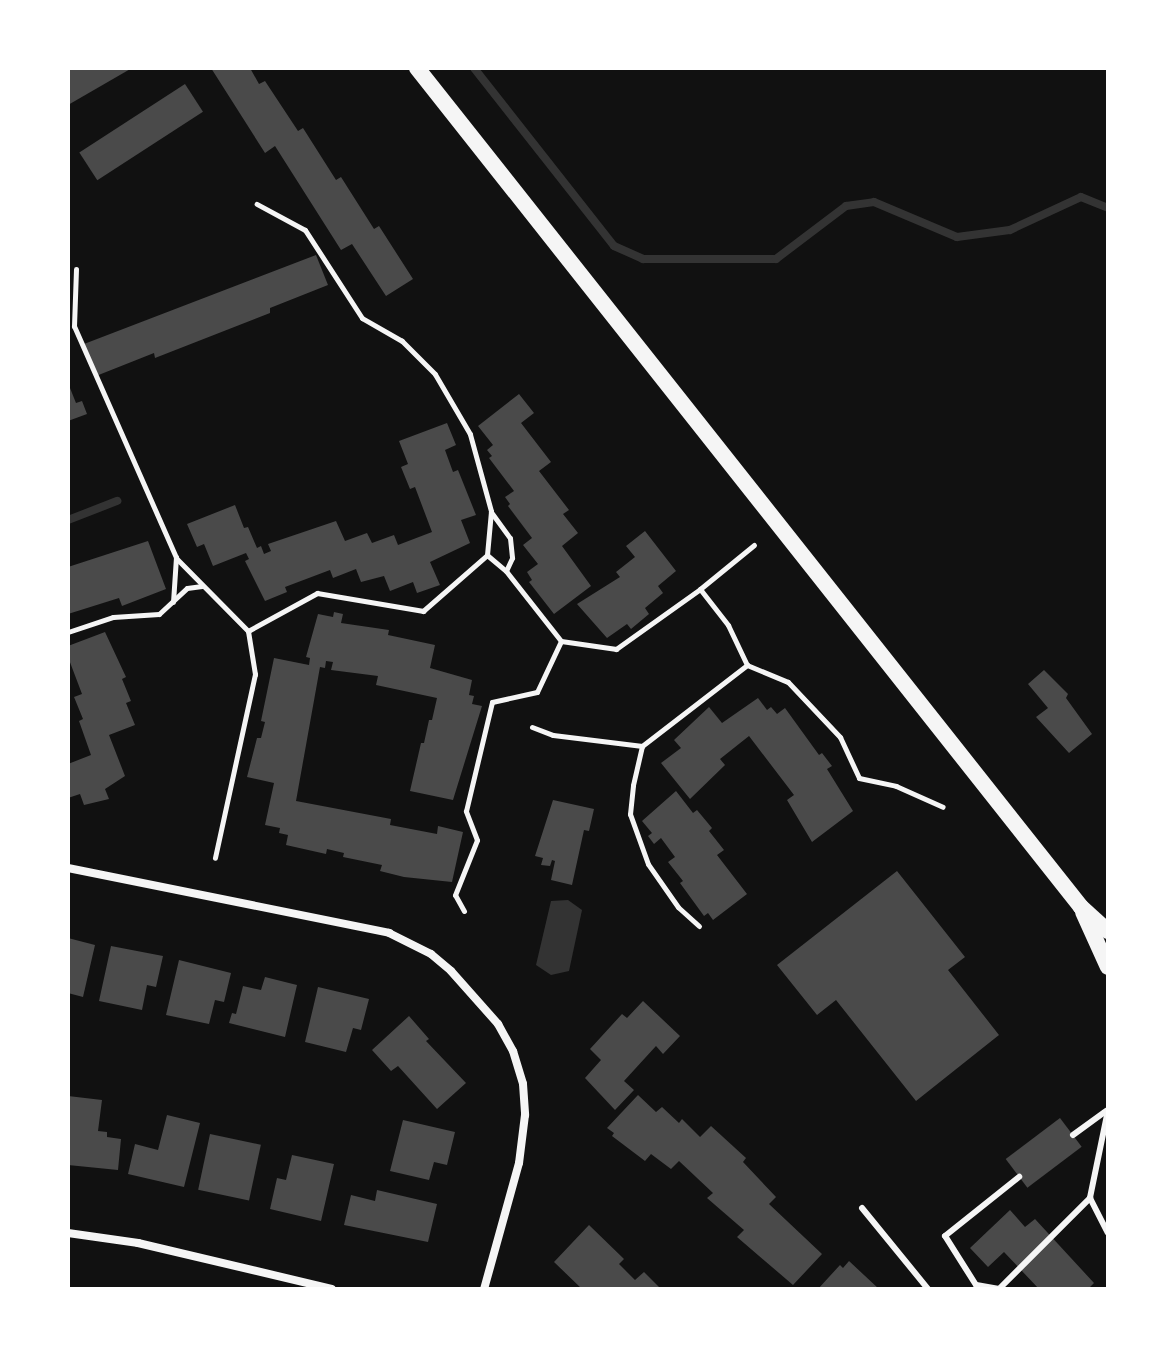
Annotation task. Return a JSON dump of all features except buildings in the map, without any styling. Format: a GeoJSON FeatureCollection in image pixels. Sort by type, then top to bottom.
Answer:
{"type":"FeatureCollection","features":[{"type":"Feature","properties":{"kind":"main road"},"geometry":{"type":"LineString","coordinates":[[417,68],[1081,907],[1108,931]]}},
{"type":"Feature","properties":{"kind":"main road"},"geometry":{"type":"LineString","coordinates":[[1081,907],[1108,967]]}},
{"type":"Feature","properties":{"kind":"street"},"geometry":{"type":"LineString","coordinates":[[68,868],[389,933],[431,954],[451,971],[498,1024],[513,1051],[523,1084],[525,1115],[519,1163],[484,1289]]}},
{"type":"Feature","properties":{"kind":"street"},"geometry":{"type":"LineString","coordinates":[[68,1233],[138,1243],[332,1289]]}},
{"type":"Feature","properties":{"kind":"lane"},"geometry":{"type":"LineString","coordinates":[[1073,1135],[1108,1110]]}},
{"type":"Feature","properties":{"kind":"lane"},"geometry":{"type":"LineString","coordinates":[[1019,1177],[945,1236],[976,1285],[999,1289],[1090,1198],[1108,1110]]}},
{"type":"Feature","properties":{"kind":"lane"},"geometry":{"type":"LineString","coordinates":[[1090,1198],[1108,1233]]}},
{"type":"Feature","properties":{"kind":"lane"},"geometry":{"type":"LineString","coordinates":[[862,1208],[928,1289]]}},
{"type":"Feature","properties":{"kind":"path"},"geometry":{"type":"LineString","coordinates":[[257,204],[305,230],[362,318],[402,341],[435,374],[470,434],[491,511],[510,538],[512,558],[506,571]]}},
{"type":"Feature","properties":{"kind":"path"},"geometry":{"type":"LineString","coordinates":[[76,269],[74,326],[176,557],[248,631],[255,674],[215,858]]}},
{"type":"Feature","properties":{"kind":"path"},"geometry":{"type":"LineString","coordinates":[[248,631],[317,593],[423,611],[487,555],[491,511]]}},
{"type":"Feature","properties":{"kind":"path"},"geometry":{"type":"LineString","coordinates":[[487,555],[506,571],[561,641],[616,649],[700,589],[754,545]]}},
{"type":"Feature","properties":{"kind":"path"},"geometry":{"type":"LineString","coordinates":[[173,602],[176,557]]}},
{"type":"Feature","properties":{"kind":"path"},"geometry":{"type":"LineString","coordinates":[[68,632],[113,617],[159,614],[187,588],[203,586]]}},
{"type":"Feature","properties":{"kind":"path"},"geometry":{"type":"LineString","coordinates":[[700,589],[728,625],[747,665],[788,682],[840,737],[859,778],[896,786],[943,807]]}},
{"type":"Feature","properties":{"kind":"path"},"geometry":{"type":"LineString","coordinates":[[464,911],[455,895],[477,840],[466,811],[492,702],[537,692],[561,641]]}},
{"type":"Feature","properties":{"kind":"path"},"geometry":{"type":"LineString","coordinates":[[699,926],[678,907],[648,864],[630,814],[642,746],[747,665]]}},
{"type":"Feature","properties":{"kind":"path"},"geometry":{"type":"LineString","coordinates":[[532,727],[553,735],[642,746]]}},
{"type":"Feature","properties":{"kind":"shaded area"},"geometry":{"type":"Polygon","coordinates":[[[568,900],[582,910],[569,971],[551,975],[536,965],[551,901],[568,900]]]}},
{"type":"Feature","properties":{"kind":"waterway"},"geometry":{"type":"LineString","coordinates":[[474,68],[614,246],[643,259],[776,259],[846,206],[874,202],[957,237],[1010,230],[1081,197],[1108,208]]}},
{"type":"Feature","properties":{"kind":"waterway"},"geometry":{"type":"LineString","coordinates":[[68,520],[117,501]]}}]}
